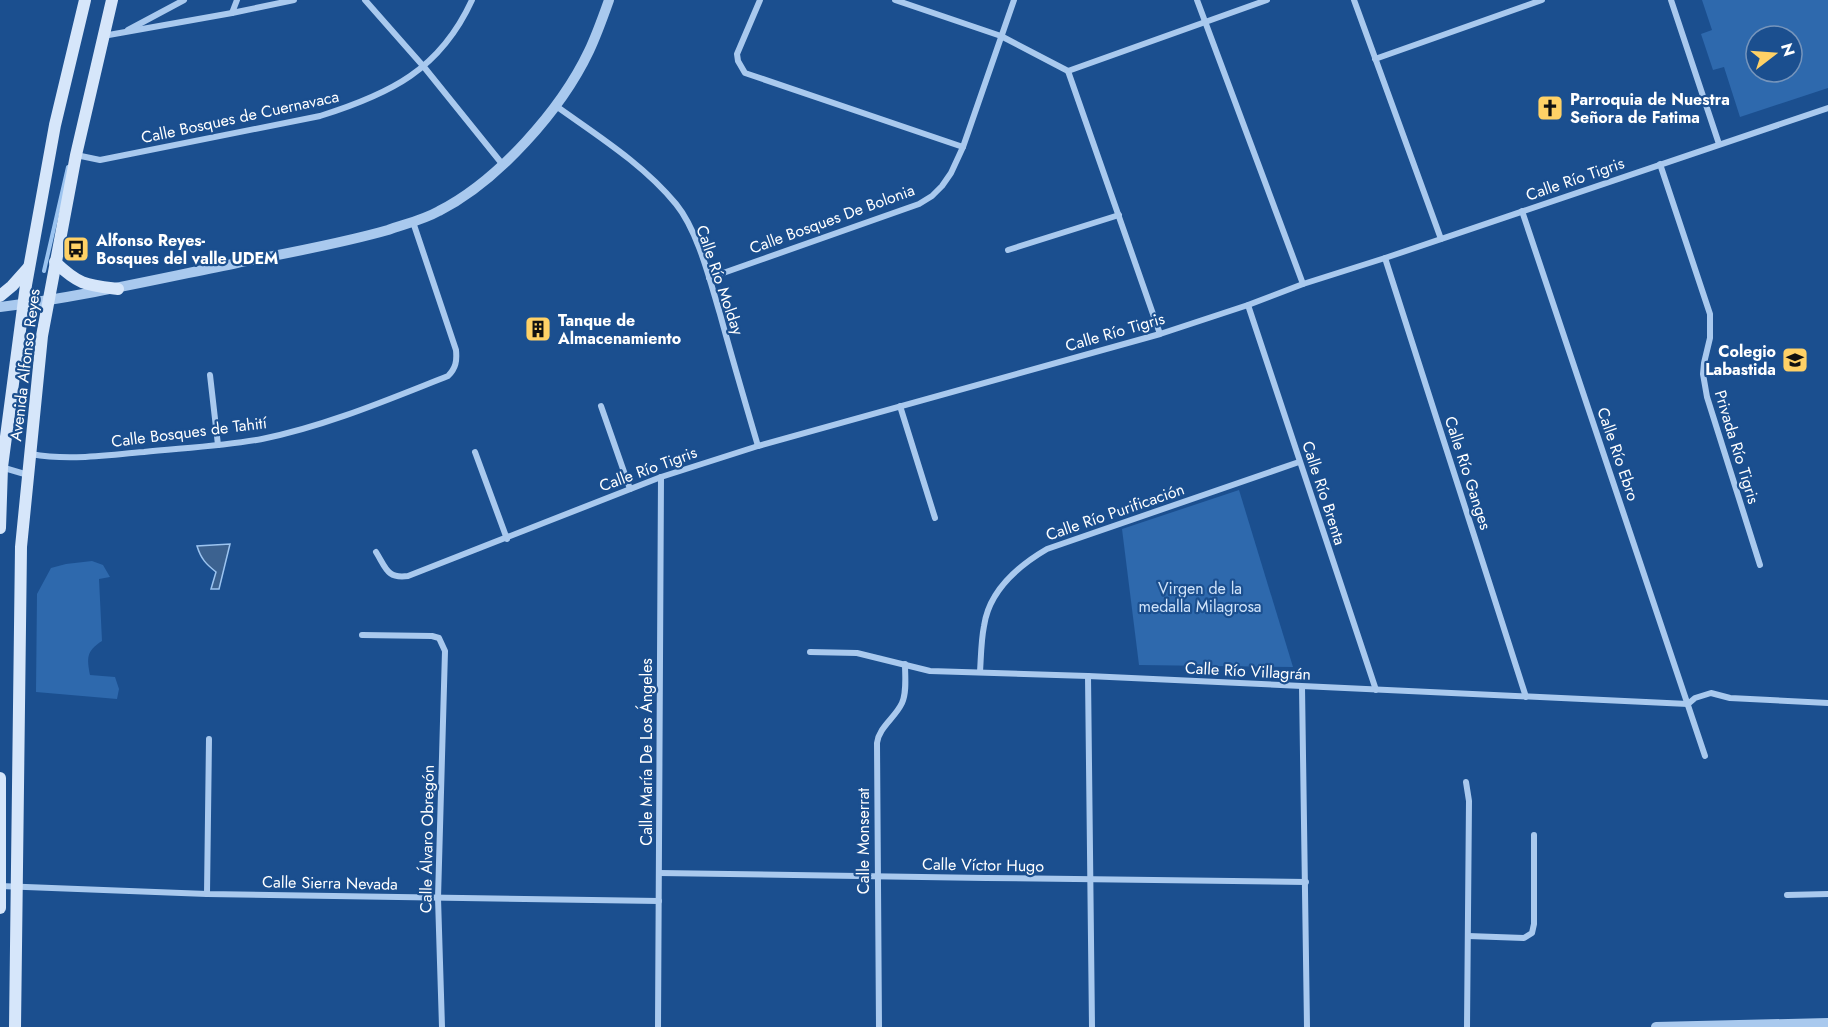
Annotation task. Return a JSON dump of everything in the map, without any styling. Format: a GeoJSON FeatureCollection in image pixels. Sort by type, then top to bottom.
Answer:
{"type":"FeatureCollection","features":[{"type":"Feature","properties":{"kind":"main road","name":"Avenida Alfonso Reyes"},"geometry":{"type":"LineString","coordinates":[[0,528],[1,467],[29,266],[56,125],[85,0]]}},
{"type":"Feature","properties":{"kind":"main road","name":"Avenida Alfonso Reyes"},"geometry":{"type":"LineString","coordinates":[[15,1027],[21,547],[42,336],[76,155],[112,0]]}},
{"type":"Feature","properties":{"kind":"main road"},"geometry":{"type":"LineString","coordinates":[[55,262],[74,279],[87,285],[118,289]]}},
{"type":"Feature","properties":{"kind":"main road"},"geometry":{"type":"LineString","coordinates":[[0,296],[29,266]]}},
{"type":"Feature","properties":{"kind":"main road"},"geometry":{"type":"LineString","coordinates":[[0,778],[0,908]]}},
{"type":"Feature","properties":{"kind":"street"},"geometry":{"type":"LineString","coordinates":[[122,33],[184,0]]}},
{"type":"Feature","properties":{"kind":"street"},"geometry":{"type":"LineString","coordinates":[[232,13],[237,0]]}},
{"type":"Feature","properties":{"kind":"street"},"geometry":{"type":"LineString","coordinates":[[103,37],[294,0]]}},
{"type":"Feature","properties":{"kind":"street"},"geometry":{"type":"LineString","coordinates":[[365,0],[424,67],[504,166]]}},
{"type":"Feature","properties":{"kind":"street","name":"Calle Bosques de Cuernavaca"},"geometry":{"type":"LineString","coordinates":[[76,155],[100,160],[320,116],[349,107],[374,97],[424,67],[459,26],[472,0]]}},
{"type":"Feature","properties":{"kind":"street"},"geometry":{"type":"LineString","coordinates":[[0,307],[48,302],[118,289],[359,238],[439,212],[463,198],[504,166],[556,106],[589,51],[609,0]]}},
{"type":"Feature","properties":{"kind":"street"},"geometry":{"type":"LineString","coordinates":[[760,0],[737,54],[745,73],[963,147]]}},
{"type":"Feature","properties":{"kind":"street"},"geometry":{"type":"LineString","coordinates":[[895,0],[1001,36],[1068,71],[1160,334]]}},
{"type":"Feature","properties":{"kind":"street","name":"Calle Bosques De Bolonia"},"geometry":{"type":"LineString","coordinates":[[709,278],[919,204],[932,196],[951,173],[963,147],[1014,0]]}},
{"type":"Feature","properties":{"kind":"street"},"geometry":{"type":"LineString","coordinates":[[1197,0],[1303,284]]}},
{"type":"Feature","properties":{"kind":"street"},"geometry":{"type":"LineString","coordinates":[[1068,71],[1267,0]]}},
{"type":"Feature","properties":{"kind":"street"},"geometry":{"type":"LineString","coordinates":[[1354,0],[1441,239]]}},
{"type":"Feature","properties":{"kind":"street"},"geometry":{"type":"LineString","coordinates":[[1509,0],[1513,9]]}},
{"type":"Feature","properties":{"kind":"street"},"geometry":{"type":"LineString","coordinates":[[1375,59],[1542,0]]}},
{"type":"Feature","properties":{"kind":"street"},"geometry":{"type":"LineString","coordinates":[[1671,0],[1719,144]]}},
{"type":"Feature","properties":{"kind":"street","name":"Calle Río Molday"},"geometry":{"type":"LineString","coordinates":[[556,106],[646,174],[678,206],[693,233],[709,278],[758,446]]}},
{"type":"Feature","properties":{"kind":"street","name":"Calle Río Tigris"},"geometry":{"type":"LineString","coordinates":[[376,552],[390,575],[397,578],[408,576],[661,477],[758,446],[1160,334],[1828,108]]}},
{"type":"Feature","properties":{"kind":"street","name":"Privada Río Tigris"},"geometry":{"type":"LineString","coordinates":[[1660,164],[1706,299],[1711,326],[1703,374],[1707,398],[1760,565]]}},
{"type":"Feature","properties":{"kind":"street","name":"Calle Río Ebro"},"geometry":{"type":"LineString","coordinates":[[1522,211],[1705,756]]}},
{"type":"Feature","properties":{"kind":"street"},"geometry":{"type":"LineString","coordinates":[[1008,250],[1119,214]]}},
{"type":"Feature","properties":{"kind":"street","name":"Calle Bosques de Tahití"},"geometry":{"type":"LineString","coordinates":[[31,454],[78,458],[262,439],[319,424],[448,376],[454,370],[457,361],[456,350],[413,222]]}},
{"type":"Feature","properties":{"kind":"street","name":"Calle Río Ganges"},"geometry":{"type":"LineString","coordinates":[[1385,258],[1526,697]]}},
{"type":"Feature","properties":{"kind":"street","name":"Calle Río Brenta"},"geometry":{"type":"LineString","coordinates":[[1248,305],[1376,690]]}},
{"type":"Feature","properties":{"kind":"street"},"geometry":{"type":"LineString","coordinates":[[210,375],[218,445]]}},
{"type":"Feature","properties":{"kind":"street"},"geometry":{"type":"LineString","coordinates":[[601,406],[630,489]]}},
{"type":"Feature","properties":{"kind":"street"},"geometry":{"type":"LineString","coordinates":[[900,406],[935,518]]}},
{"type":"Feature","properties":{"kind":"street"},"geometry":{"type":"LineString","coordinates":[[475,452],[507,539]]}},
{"type":"Feature","properties":{"kind":"street","name":"Calle Río Purificación"},"geometry":{"type":"LineString","coordinates":[[980,672],[984,624],[989,605],[1011,576],[1027,561],[1047,549],[1299,462]]}},
{"type":"Feature","properties":{"kind":"street"},"geometry":{"type":"LineString","coordinates":[[1,467],[29,476]]}},
{"type":"Feature","properties":{"kind":"street","name":"Calle María De Los Ángeles"},"geometry":{"type":"LineString","coordinates":[[658,1027],[661,477]]}},
{"type":"Feature","properties":{"kind":"street","name":"Calle Álvaro Obregón"},"geometry":{"type":"LineString","coordinates":[[362,635],[432,636],[439,638],[445,651],[438,898],[442,1027]]}},
{"type":"Feature","properties":{"kind":"street","name":"Calle Río Villagrán"},"geometry":{"type":"LineString","coordinates":[[810,652],[857,653],[930,671],[1088,676],[1688,704]]}},
{"type":"Feature","properties":{"kind":"street","name":"Calle Monserrat"},"geometry":{"type":"LineString","coordinates":[[879,1027],[876,875],[877,739],[903,700],[905,664]]}},
{"type":"Feature","properties":{"kind":"street"},"geometry":{"type":"LineString","coordinates":[[1088,676],[1092,1027]]}},
{"type":"Feature","properties":{"kind":"street"},"geometry":{"type":"LineString","coordinates":[[1302,687],[1307,1027]]}},
{"type":"Feature","properties":{"kind":"street"},"geometry":{"type":"LineString","coordinates":[[1688,704],[1695,698],[1711,693],[1730,698],[1828,703]]}},
{"type":"Feature","properties":{"kind":"street"},"geometry":{"type":"LineString","coordinates":[[207,894],[208,739]]}},
{"type":"Feature","properties":{"kind":"street"},"geometry":{"type":"LineString","coordinates":[[1466,782],[1469,801],[1467,1027]]}},
{"type":"Feature","properties":{"kind":"street"},"geometry":{"type":"LineString","coordinates":[[1,830],[19,830]]}},
{"type":"Feature","properties":{"kind":"street"},"geometry":{"type":"LineString","coordinates":[[1468,936],[1524,938],[1532,933],[1534,924],[1534,835]]}},
{"type":"Feature","properties":{"kind":"street","name":"Calle Víctor Hugo"},"geometry":{"type":"LineString","coordinates":[[659,873],[876,875],[1090,881],[1306,882]]}},
{"type":"Feature","properties":{"kind":"street","name":"Calle Sierra Nevada"},"geometry":{"type":"LineString","coordinates":[[0,886],[207,894],[659,901]]}},
{"type":"Feature","properties":{"kind":"street"},"geometry":{"type":"LineString","coordinates":[[1787,895],[1828,894]]}},
{"type":"Feature","properties":{"kind":"street"},"geometry":{"type":"LineString","coordinates":[[1656,1027],[1828,1023]]}},
{"type":"Feature","properties":{"kind":"green space"},"geometry":{"type":"Polygon","coordinates":[[[1702,0],[1828,0],[1828,88],[1740,117],[1724,67],[1713,70],[1701,34],[1712,30],[1702,0]]]}},
{"type":"Feature","properties":{"kind":"green space","name":"Virgen de la medalla Milagrosa"},"geometry":{"type":"Polygon","coordinates":[[[1239,490],[1293,667],[1139,665],[1122,529],[1239,490]]]}},
{"type":"Feature","properties":{"kind":"green space"},"geometry":{"type":"Polygon","coordinates":[[[92,561],[103,565],[110,577],[99,579],[102,641],[90,652],[88,664],[90,675],[115,677],[119,689],[117,699],[36,692],[37,594],[51,568],[92,561]]]}},
{"type":"Feature","properties":{"kind":"shaded area"},"geometry":{"type":"Polygon","coordinates":[[[230,544],[219,589],[211,589],[216,572],[204,561],[197,546],[230,544]]]}},
{"type":"Feature","properties":{"kind":"waterway"},"geometry":{"type":"LineString","coordinates":[[44,271],[68,167]]}},
{"type":"Feature","properties":{"kind":"place","name":"Parroquia de Nuestra Señora de Fatima"},"geometry":{"type":"Point","coordinates":[1550,108]}},
{"type":"Feature","properties":{"kind":"place","name":"Alfonso Reyes- Bosques del valle UDEM"},"geometry":{"type":"Point","coordinates":[76,249]}},
{"type":"Feature","properties":{"kind":"place","name":"Tanque de Almacenamiento"},"geometry":{"type":"Point","coordinates":[538,329]}},
{"type":"Feature","properties":{"kind":"place","name":"Colegio Labastida"},"geometry":{"type":"Point","coordinates":[1795,360]}}]}
